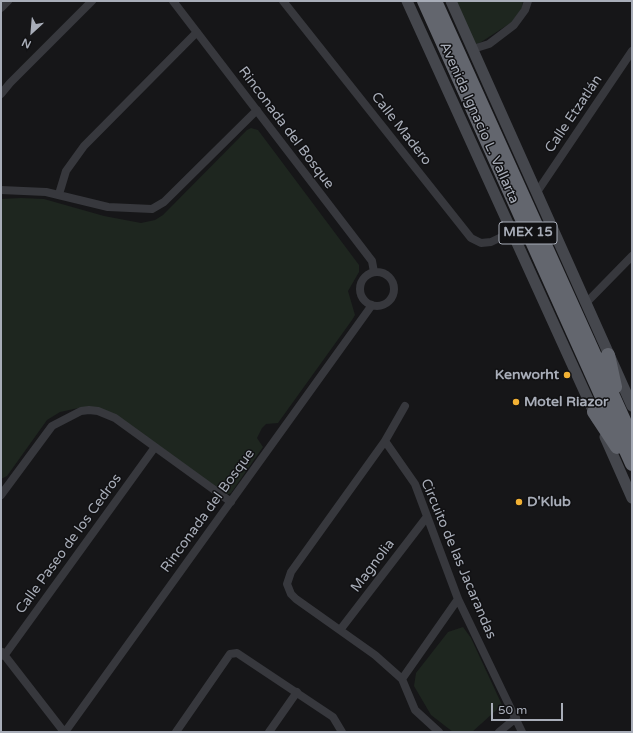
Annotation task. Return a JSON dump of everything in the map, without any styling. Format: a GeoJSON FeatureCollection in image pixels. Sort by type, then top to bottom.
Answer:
{"type":"FeatureCollection","features":[{"type":"Feature","properties":{"kind":"highway","name":"Avenida Ignacio L. Vallarta"},"geometry":{"type":"LineString","coordinates":[[424,1],[632,464]]}},
{"type":"Feature","properties":{"kind":"highway","name":"Avenida Ignacio L. Vallarta"},"geometry":{"type":"LineString","coordinates":[[435,1],[632,438]]}},
{"type":"Feature","properties":{"kind":"highway"},"geometry":{"type":"LineString","coordinates":[[608,355],[622,417]]}},
{"type":"Feature","properties":{"kind":"highway"},"geometry":{"type":"LineString","coordinates":[[594,412],[632,468]]}},
{"type":"Feature","properties":{"kind":"street"},"geometry":{"type":"LineString","coordinates":[[1,8],[8,1]]}},
{"type":"Feature","properties":{"kind":"street"},"geometry":{"type":"LineString","coordinates":[[1,94],[10,83],[92,1]]}},
{"type":"Feature","properties":{"kind":"street","name":"Rinconada del Bosque"},"geometry":{"type":"LineString","coordinates":[[173,1],[372,261],[374,272]]}},
{"type":"Feature","properties":{"kind":"street","name":"Calle Madero"},"geometry":{"type":"LineString","coordinates":[[283,1],[471,238],[481,243],[491,242],[512,232]]}},
{"type":"Feature","properties":{"kind":"street"},"geometry":{"type":"LineString","coordinates":[[407,1],[632,498]]}},
{"type":"Feature","properties":{"kind":"street"},"geometry":{"type":"LineString","coordinates":[[452,1],[587,302],[608,355],[632,406]]}},
{"type":"Feature","properties":{"kind":"street"},"geometry":{"type":"LineString","coordinates":[[473,50],[489,44],[514,25],[525,10],[528,1]]}},
{"type":"Feature","properties":{"kind":"street"},"geometry":{"type":"LineString","coordinates":[[59,194],[66,171],[84,146],[197,32]]}},
{"type":"Feature","properties":{"kind":"street","name":"Calle Etzatlán"},"geometry":{"type":"LineString","coordinates":[[537,192],[632,51]]}},
{"type":"Feature","properties":{"kind":"street"},"geometry":{"type":"LineString","coordinates":[[1,190],[13,189],[59,194],[108,207],[152,209],[164,202],[257,110]]}},
{"type":"Feature","properties":{"kind":"street"},"geometry":{"type":"LineString","coordinates":[[587,302],[632,256]]}},
{"type":"Feature","properties":{"kind":"street"},"geometry":{"type":"LineString","coordinates":[[374,272],[384,274],[392,280],[394,290],[390,300],[382,305],[372,305],[366,302],[360,291],[363,278],[374,272]]}},
{"type":"Feature","properties":{"kind":"street","name":"Rinconada del Bosque"},"geometry":{"type":"LineString","coordinates":[[3,653],[64,732],[372,305]]}},
{"type":"Feature","properties":{"kind":"street"},"geometry":{"type":"LineString","coordinates":[[405,406],[385,441],[291,572],[287,584],[291,594],[375,655],[402,679],[415,710],[439,732]]}},
{"type":"Feature","properties":{"kind":"street"},"geometry":{"type":"LineString","coordinates":[[2,491],[52,426],[81,410],[89,410],[107,414],[230,502]]}},
{"type":"Feature","properties":{"kind":"street","name":"Circuito de las Jacarandas"},"geometry":{"type":"LineString","coordinates":[[385,441],[414,484],[458,599],[522,732]]}},
{"type":"Feature","properties":{"kind":"street","name":"Calle Paseo de los Cedros"},"geometry":{"type":"LineString","coordinates":[[3,653],[155,447]]}},
{"type":"Feature","properties":{"kind":"street","name":"Magnolia"},"geometry":{"type":"LineString","coordinates":[[340,630],[426,518]]}},
{"type":"Feature","properties":{"kind":"street"},"geometry":{"type":"LineString","coordinates":[[402,679],[458,599]]}},
{"type":"Feature","properties":{"kind":"street"},"geometry":{"type":"LineString","coordinates":[[176,732],[230,654],[237,653],[243,655],[334,717],[342,732]]}},
{"type":"Feature","properties":{"kind":"street"},"geometry":{"type":"LineString","coordinates":[[269,732],[298,692]]}},
{"type":"Feature","properties":{"kind":"street"},"geometry":{"type":"LineString","coordinates":[[500,732],[516,718]]}},
{"type":"Feature","properties":{"kind":"shaded area"},"geometry":{"type":"Polygon","coordinates":[[[455,1],[523,1],[522,8],[512,22],[475,46],[455,1]]]}},
{"type":"Feature","properties":{"kind":"shaded area"},"geometry":{"type":"Polygon","coordinates":[[[251,128],[258,130],[359,265],[359,272],[348,291],[355,315],[278,423],[266,424],[262,428],[257,438],[263,447],[231,493],[226,495],[115,416],[83,407],[60,412],[47,420],[7,476],[1,479],[1,199],[44,199],[104,216],[141,223],[155,220],[163,215],[247,130],[251,128]]]}},
{"type":"Feature","properties":{"kind":"shaded area"},"geometry":{"type":"Polygon","coordinates":[[[463,627],[471,638],[502,705],[472,732],[453,732],[431,715],[414,686],[416,673],[448,632],[463,627]]]}},
{"type":"Feature","properties":{"kind":"place","name":"Kenworht"},"geometry":{"type":"Point","coordinates":[567,375]}},
{"type":"Feature","properties":{"kind":"place","name":"Motel Riazor"},"geometry":{"type":"Point","coordinates":[516,402]}},
{"type":"Feature","properties":{"kind":"place","name":"D'Klub"},"geometry":{"type":"Point","coordinates":[519,502]}}]}
